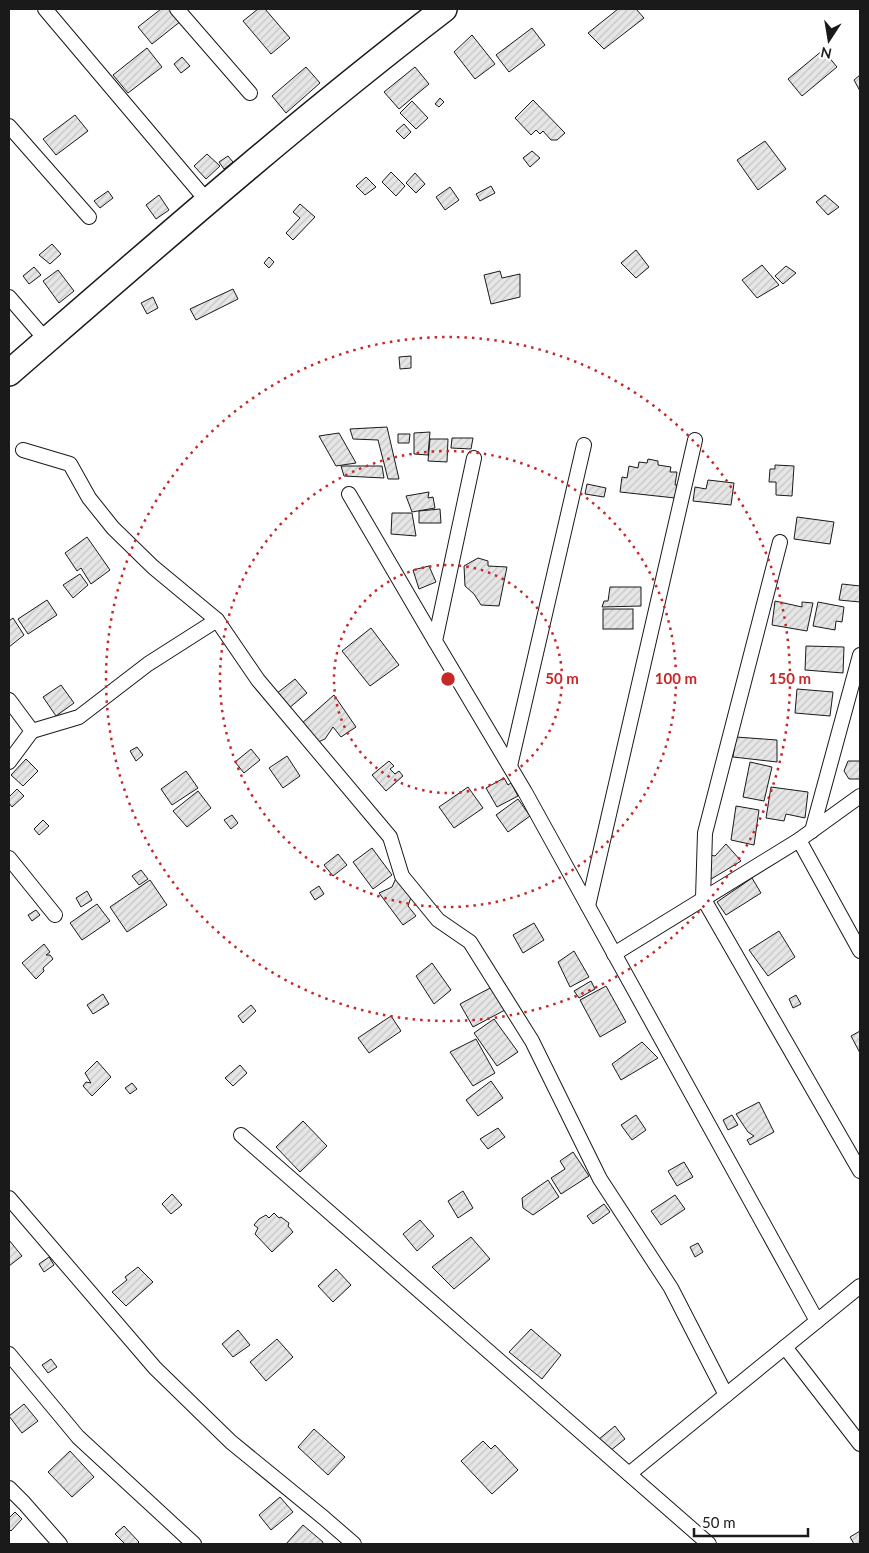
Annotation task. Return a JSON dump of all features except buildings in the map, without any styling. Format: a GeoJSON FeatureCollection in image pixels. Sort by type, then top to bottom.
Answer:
{"type":"FeatureCollection","features":[{"type":"Feature","properties":{"kind":"highway"},"geometry":{"type":"LineString","coordinates":[[9,373],[371,65],[444,9]]}},
{"type":"Feature","properties":{"kind":"street"},"geometry":{"type":"LineString","coordinates":[[44,9],[208,202]]}},
{"type":"Feature","properties":{"kind":"street"},"geometry":{"type":"LineString","coordinates":[[177,9],[250,93]]}},
{"type":"Feature","properties":{"kind":"street"},"geometry":{"type":"LineString","coordinates":[[9,126],[89,217]]}},
{"type":"Feature","properties":{"kind":"street"},"geometry":{"type":"LineString","coordinates":[[9,297],[46,340]]}},
{"type":"Feature","properties":{"kind":"street"},"geometry":{"type":"LineString","coordinates":[[588,906],[695,440]]}},
{"type":"Feature","properties":{"kind":"street"},"geometry":{"type":"LineString","coordinates":[[510,766],[584,444]]}},
{"type":"Feature","properties":{"kind":"street"},"geometry":{"type":"LineString","coordinates":[[23,450],[70,464],[88,498],[113,528],[153,567],[217,620],[258,680],[390,837],[402,876],[438,920],[470,942],[532,1041],[600,1179],[671,1288],[726,1395]]}},
{"type":"Feature","properties":{"kind":"street"},"geometry":{"type":"LineString","coordinates":[[436,641],[474,458]]}},
{"type":"Feature","properties":{"kind":"street"},"geometry":{"type":"LineString","coordinates":[[349,494],[510,766],[817,1321]]}},
{"type":"Feature","properties":{"kind":"street"},"geometry":{"type":"LineString","coordinates":[[780,542],[704,833],[703,898],[860,1171]]}},
{"type":"Feature","properties":{"kind":"street"},"geometry":{"type":"LineString","coordinates":[[9,762],[32,731],[79,717],[148,664],[217,620]]}},
{"type":"Feature","properties":{"kind":"street"},"geometry":{"type":"LineString","coordinates":[[812,831],[860,655]]}},
{"type":"Feature","properties":{"kind":"street"},"geometry":{"type":"LineString","coordinates":[[9,700],[32,731]]}},
{"type":"Feature","properties":{"kind":"street"},"geometry":{"type":"LineString","coordinates":[[614,954],[799,840],[860,796]]}},
{"type":"Feature","properties":{"kind":"street"},"geometry":{"type":"LineString","coordinates":[[799,840],[860,951]]}},
{"type":"Feature","properties":{"kind":"street"},"geometry":{"type":"LineString","coordinates":[[9,858],[55,916]]}},
{"type":"Feature","properties":{"kind":"street"},"geometry":{"type":"LineString","coordinates":[[241,1135],[709,1544]]}},
{"type":"Feature","properties":{"kind":"street"},"geometry":{"type":"LineString","coordinates":[[9,1198],[155,1368],[232,1442],[354,1544]]}},
{"type":"Feature","properties":{"kind":"street"},"geometry":{"type":"LineString","coordinates":[[629,1474],[860,1286]]}},
{"type":"Feature","properties":{"kind":"street"},"geometry":{"type":"LineString","coordinates":[[785,1347],[860,1444]]}},
{"type":"Feature","properties":{"kind":"street"},"geometry":{"type":"LineString","coordinates":[[9,1354],[78,1437],[194,1544]]}},
{"type":"Feature","properties":{"kind":"street"},"geometry":{"type":"LineString","coordinates":[[9,1488],[60,1544]]}}]}
